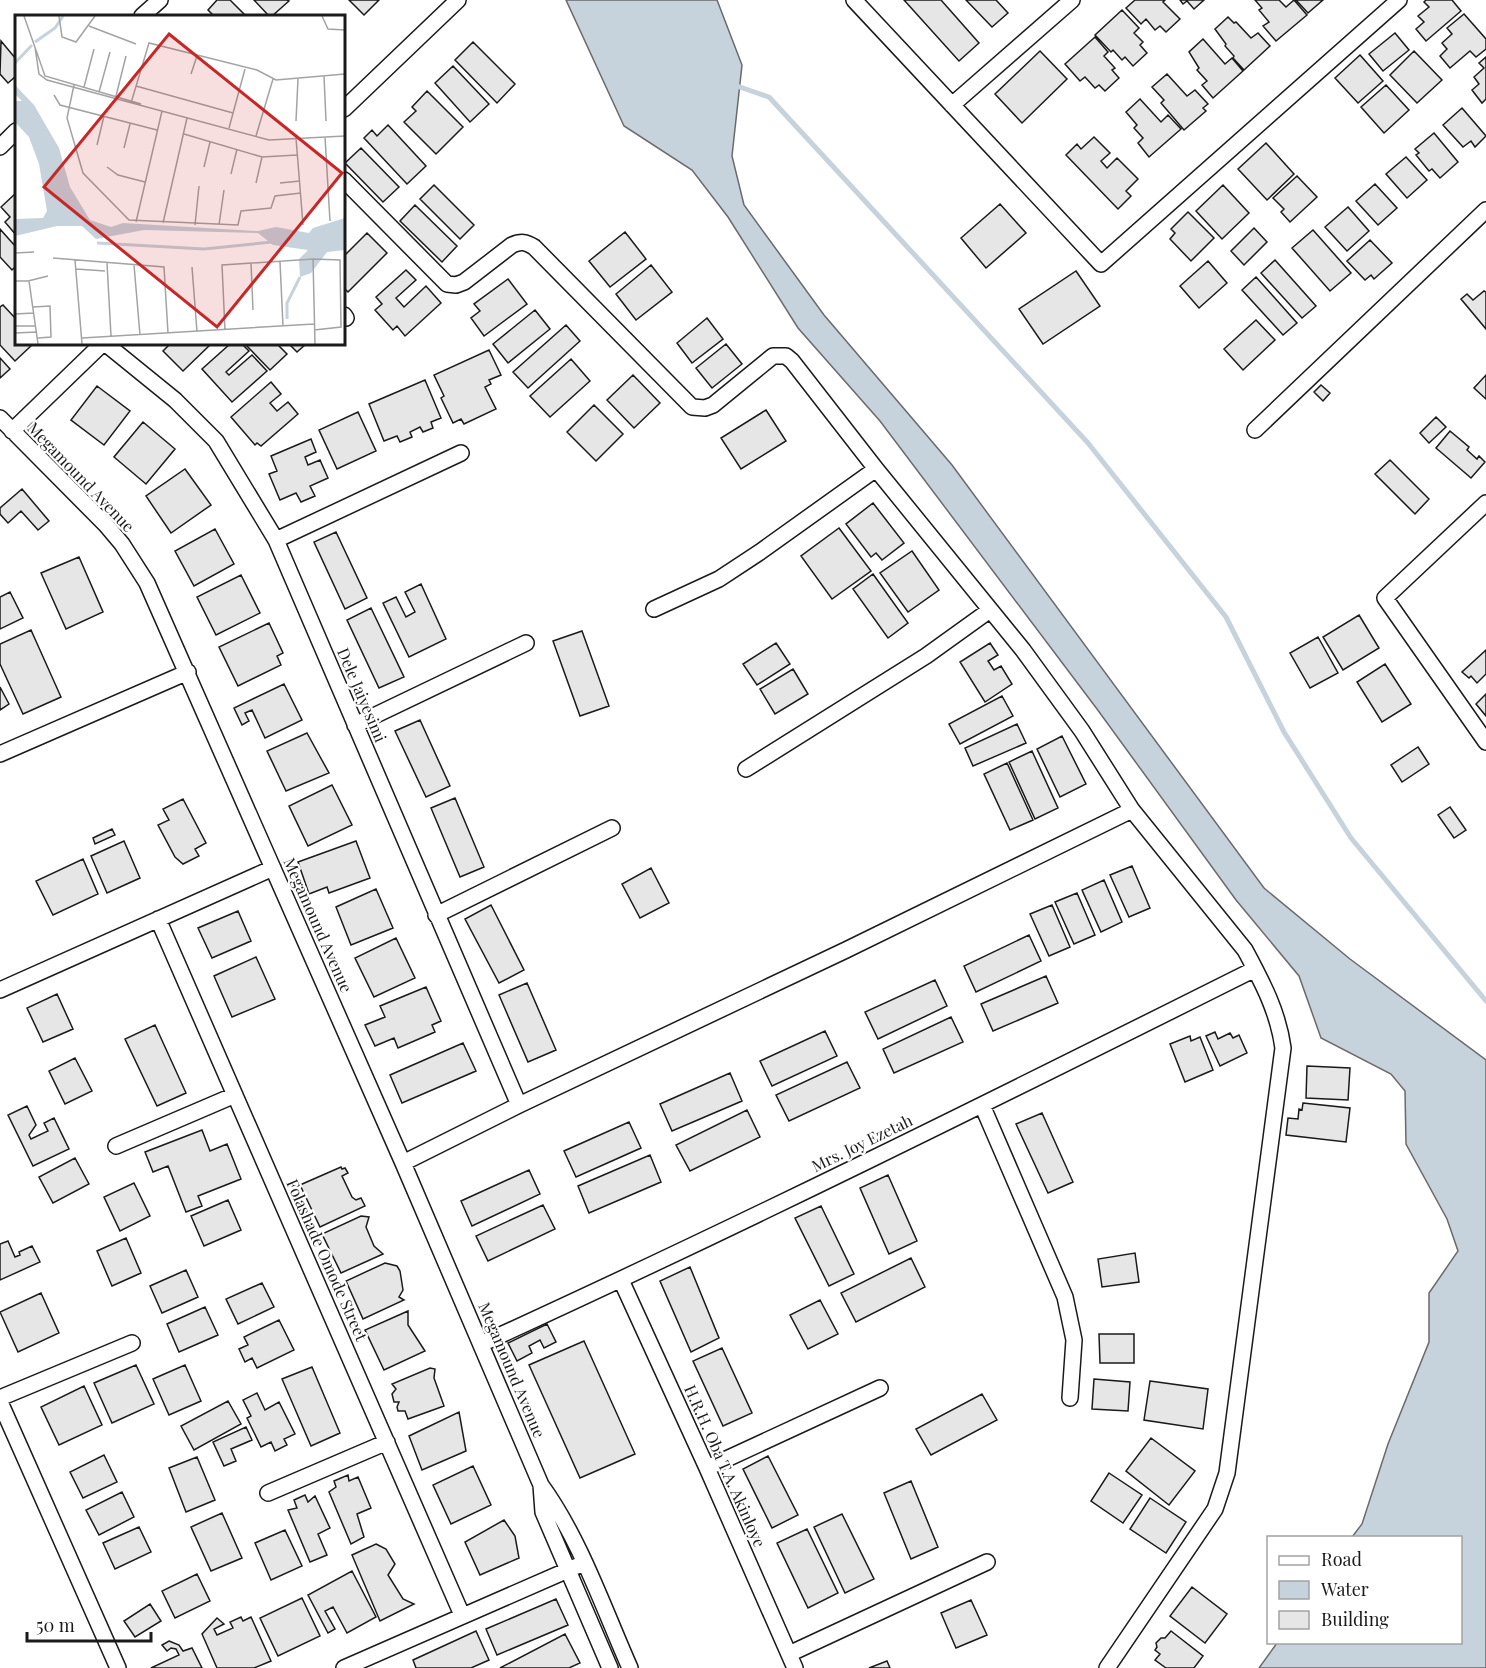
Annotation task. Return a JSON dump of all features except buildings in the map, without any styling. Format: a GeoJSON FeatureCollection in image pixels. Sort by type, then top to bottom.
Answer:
{"type":"FeatureCollection","features":[{"type":"Feature","properties":{"kind":"street"},"geometry":{"type":"LineString","coordinates":[[143,15],[160,0]]}},
{"type":"Feature","properties":{"kind":"street"},"geometry":{"type":"LineString","coordinates":[[345,108],[458,0]]}},
{"type":"Feature","properties":{"kind":"street"},"geometry":{"type":"LineString","coordinates":[[854,0],[1101,264],[1399,0]]}},
{"type":"Feature","properties":{"kind":"street"},"geometry":{"type":"LineString","coordinates":[[952,105],[1072,0]]}},
{"type":"Feature","properties":{"kind":"street"},"geometry":{"type":"LineString","coordinates":[[0,147],[15,132]]}},
{"type":"Feature","properties":{"kind":"street"},"geometry":{"type":"LineString","coordinates":[[345,181],[447,284],[456,285],[464,282],[512,245],[520,242],[528,243],[692,406],[705,408],[713,405],[773,356],[786,356],[792,361],[990,610],[1082,731],[1132,810],[1245,950],[1255,969],[1278,1020],[1283,1048],[1227,1473],[1215,1509],[1107,1668]]}},
{"type":"Feature","properties":{"kind":"street"},"geometry":{"type":"LineString","coordinates":[[1255,430],[1486,210]]}},
{"type":"Feature","properties":{"kind":"street"},"geometry":{"type":"LineString","coordinates":[[12,431],[103,345]]}},
{"type":"Feature","properties":{"kind":"street","name":"Dele Jaiyesimi"},"geometry":{"type":"LineString","coordinates":[[105,345],[175,400],[216,441],[276,540],[435,915],[519,1105]]}},
{"type":"Feature","properties":{"kind":"street","name":"Megamound Avenue"},"geometry":{"type":"LineString","coordinates":[[0,418],[90,508],[122,544],[147,582],[403,1163],[541,1485],[555,1505],[584,1563],[630,1668]]}},
{"type":"Feature","properties":{"kind":"street"},"geometry":{"type":"LineString","coordinates":[[276,540],[461,453]]}},
{"type":"Feature","properties":{"kind":"street"},"geometry":{"type":"LineString","coordinates":[[654,609],[719,579],[876,469]]}},
{"type":"Feature","properties":{"kind":"street"},"geometry":{"type":"LineString","coordinates":[[1486,503],[1385,598],[1486,742]]}},
{"type":"Feature","properties":{"kind":"street"},"geometry":{"type":"LineString","coordinates":[[746,769],[926,656],[990,610]]}},
{"type":"Feature","properties":{"kind":"street"},"geometry":{"type":"LineString","coordinates":[[355,725],[526,643]]}},
{"type":"Feature","properties":{"kind":"street"},"geometry":{"type":"LineString","coordinates":[[0,754],[188,672]]}},
{"type":"Feature","properties":{"kind":"street"},"geometry":{"type":"LineString","coordinates":[[403,1163],[1132,810]]}},
{"type":"Feature","properties":{"kind":"street"},"geometry":{"type":"LineString","coordinates":[[435,915],[612,828]]}},
{"type":"Feature","properties":{"kind":"street"},"geometry":{"type":"LineString","coordinates":[[0,990],[273,868]]}},
{"type":"Feature","properties":{"kind":"street","name":"Folashade Omode Street"},"geometry":{"type":"LineString","coordinates":[[159,919],[462,1615]]}},
{"type":"Feature","properties":{"kind":"street","name":"Mrs. Joy Ezetah"},"geometry":{"type":"LineString","coordinates":[[481,1344],[621,1280],[982,1105],[1255,969]]}},
{"type":"Feature","properties":{"kind":"street"},"geometry":{"type":"LineString","coordinates":[[116,1146],[235,1095]]}},
{"type":"Feature","properties":{"kind":"street"},"geometry":{"type":"LineString","coordinates":[[982,1105],[1065,1297],[1074,1340],[1070,1398]]}},
{"type":"Feature","properties":{"kind":"street","name":"H.R.H. Oba T.A. Akinloye"},"geometry":{"type":"LineString","coordinates":[[621,1280],[792,1661]]}},
{"type":"Feature","properties":{"kind":"street"},"geometry":{"type":"LineString","coordinates":[[118,1668],[0,1400],[132,1343]]}},
{"type":"Feature","properties":{"kind":"street"},"geometry":{"type":"LineString","coordinates":[[707,1468],[880,1388]]}},
{"type":"Feature","properties":{"kind":"street"},"geometry":{"type":"LineString","coordinates":[[268,1493],[387,1442]]}},
{"type":"Feature","properties":{"kind":"street","name":"Megamound Avenue"},"geometry":{"type":"LineString","coordinates":[[541,1485],[543,1512],[610,1668]]}},
{"type":"Feature","properties":{"kind":"street"},"geometry":{"type":"LineString","coordinates":[[792,1661],[987,1562]]}},
{"type":"Feature","properties":{"kind":"street"},"geometry":{"type":"LineString","coordinates":[[344,1668],[584,1563]]}},
{"type":"Feature","properties":{"kind":"water"},"geometry":{"type":"Polygon","coordinates":[[[566,0],[717,0],[742,65],[732,156],[744,205],[824,315],[952,465],[1264,888],[1350,959],[1486,1060],[1486,1668],[1259,1668],[1276,1644],[1462,1644],[1462,1536],[1353,1536],[1362,1524],[1388,1444],[1429,1342],[1429,1293],[1458,1251],[1447,1219],[1406,1144],[1405,1091],[1391,1074],[1321,1038],[1299,976],[1236,900],[1097,709],[880,421],[798,328],[728,217],[692,170],[624,126],[566,0]]]}},
{"type":"Feature","properties":{"kind":"waterway"},"geometry":{"type":"LineString","coordinates":[[734,85],[769,97],[1088,443],[1226,617],[1284,732],[1351,838],[1486,1001]]}}]}
